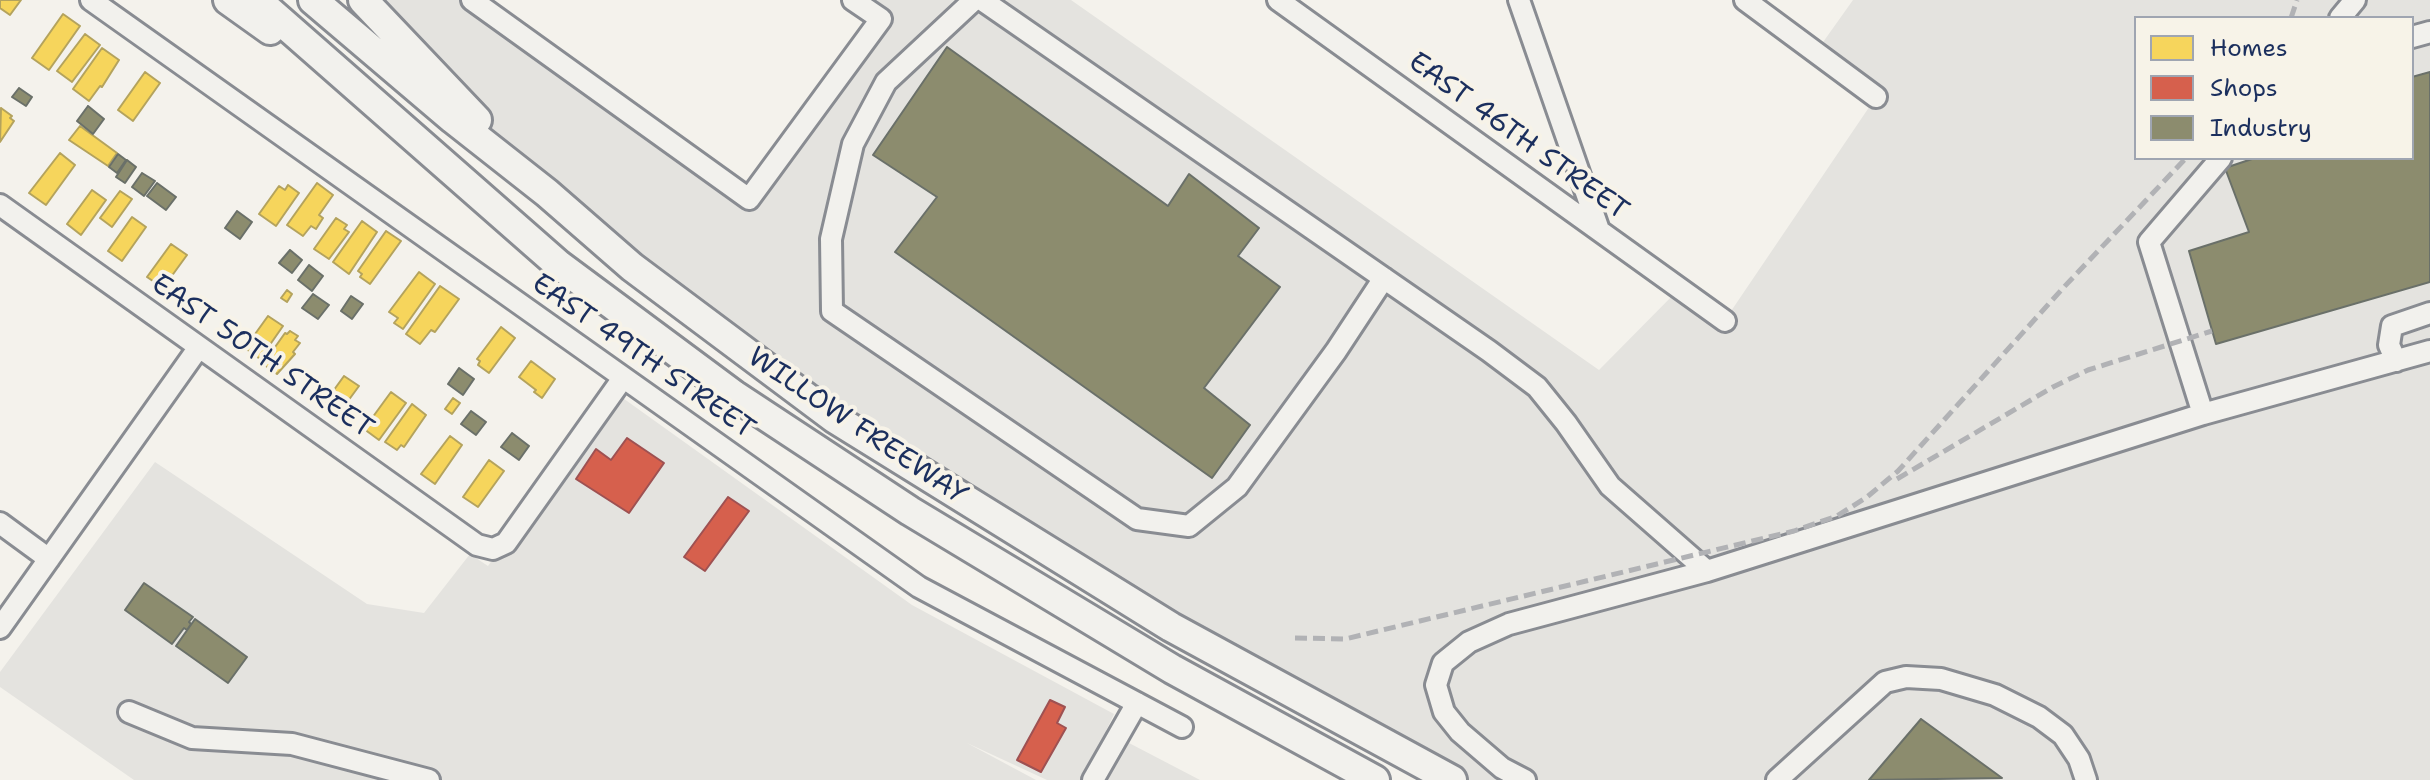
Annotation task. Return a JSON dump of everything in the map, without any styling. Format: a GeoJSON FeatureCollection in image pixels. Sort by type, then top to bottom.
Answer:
{"type":"FeatureCollection","features":[{"type":"Feature","properties":{"kind":"highway"},"geometry":{"type":"LineString","coordinates":[[228,0],[380,108]]}},
{"type":"Feature","properties":{"kind":"highway","name":"WILLOW FREEWAY"},"geometry":{"type":"LineString","coordinates":[[257,0],[559,265],[734,395],[910,511],[1172,669],[1375,780]]}},
{"type":"Feature","properties":{"kind":"highway","name":"WILLOW FREEWAY"},"geometry":{"type":"LineString","coordinates":[[313,0],[632,267],[834,418],[1171,627],[1452,780]]}},
{"type":"Feature","properties":{"kind":"highway"},"geometry":{"type":"LineString","coordinates":[[363,0],[547,193]]}},
{"type":"Feature","properties":{"kind":"street","name":"EAST 49TH STREET"},"geometry":{"type":"LineString","coordinates":[[91,0],[919,587],[1182,727]]}},
{"type":"Feature","properties":{"kind":"street"},"geometry":{"type":"LineString","coordinates":[[472,0],[749,199],[881,19],[853,0]]}},
{"type":"Feature","properties":{"kind":"street"},"geometry":{"type":"LineString","coordinates":[[974,0],[886,82],[853,144],[831,239],[832,311],[1137,519],[1189,526],[1237,487],[1336,351],[1384,278]]}},
{"type":"Feature","properties":{"kind":"street"},"geometry":{"type":"LineString","coordinates":[[982,0],[1537,387],[1610,486],[1707,571]]}},
{"type":"Feature","properties":{"kind":"street","name":"EAST 46TH STREET"},"geometry":{"type":"LineString","coordinates":[[1278,0],[1725,321]]}},
{"type":"Feature","properties":{"kind":"street"},"geometry":{"type":"LineString","coordinates":[[1519,0],[1599,230]]}},
{"type":"Feature","properties":{"kind":"street"},"geometry":{"type":"LineString","coordinates":[[1745,0],[1876,97]]}},
{"type":"Feature","properties":{"kind":"street"},"geometry":{"type":"LineString","coordinates":[[2342,16],[2355,0]]}},
{"type":"Feature","properties":{"kind":"street"},"geometry":{"type":"LineString","coordinates":[[2203,414],[2149,242],[2219,160]]}},
{"type":"Feature","properties":{"kind":"street","name":"EAST 50TH STREET"},"geometry":{"type":"LineString","coordinates":[[0,205],[477,545],[493,549],[506,543],[623,378]]}},
{"type":"Feature","properties":{"kind":"street"},"geometry":{"type":"LineString","coordinates":[[2396,361],[2389,345],[2392,326],[2430,313]]}},
{"type":"Feature","properties":{"kind":"street"},"geometry":{"type":"LineString","coordinates":[[0,628],[199,347]]}},
{"type":"Feature","properties":{"kind":"street"},"geometry":{"type":"LineString","coordinates":[[1525,780],[1502,768],[1460,732],[1444,712],[1436,685],[1443,663],[1469,642],[1509,624],[1707,571],[2203,414],[2430,351]]}},
{"type":"Feature","properties":{"kind":"street"},"geometry":{"type":"LineString","coordinates":[[0,523],[49,559]]}},
{"type":"Feature","properties":{"kind":"street"},"geometry":{"type":"LineString","coordinates":[[1777,780],[1885,682],[1906,677],[1941,679],[1995,695],[2039,717],[2063,735],[2079,759],[2086,780]]}},
{"type":"Feature","properties":{"kind":"street"},"geometry":{"type":"LineString","coordinates":[[1093,780],[1137,703]]}},
{"type":"Feature","properties":{"kind":"street"},"geometry":{"type":"LineString","coordinates":[[129,712],[192,738],[292,744],[429,780]]}},
{"type":"Feature","properties":{"kind":"shaded area"},"geometry":{"type":"Polygon","coordinates":[[[363,0],[472,0],[749,199],[880,19],[853,0],[1071,0],[1599,370],[1680,288],[1725,320],[1876,97],[1816,52],[1853,0],[2430,0],[2430,780],[1452,780],[834,418],[547,193],[363,0]]]}},
{"type":"Feature","properties":{"kind":"shaded area"},"geometry":{"type":"Polygon","coordinates":[[[613,391],[912,605],[1114,714],[1106,731],[1200,780],[1047,780],[967,743],[1036,780],[134,780],[0,687],[0,672],[155,462],[367,604],[424,613],[470,554],[488,566],[613,391]]]}},
{"type":"Feature","properties":{"kind":"building: Homes"},"geometry":{"type":"Polygon","coordinates":[[[0,0],[21,0],[10,15],[0,8],[0,0]]]}},
{"type":"Feature","properties":{"kind":"building: Homes"},"geometry":{"type":"Polygon","coordinates":[[[63,14],[80,26],[49,70],[32,58],[63,14]]]}},
{"type":"Feature","properties":{"kind":"building: Homes"},"geometry":{"type":"Polygon","coordinates":[[[85,34],[100,45],[72,82],[57,71],[85,34]]]}},
{"type":"Feature","properties":{"kind":"building: Homes"},"geometry":{"type":"Polygon","coordinates":[[[102,48],[119,60],[89,101],[73,89],[102,48]]]}},
{"type":"Feature","properties":{"kind":"building: Homes"},"geometry":{"type":"Polygon","coordinates":[[[145,72],[160,83],[133,121],[118,110],[145,72]]]}},
{"type":"Feature","properties":{"kind":"building: Homes"},"geometry":{"type":"Polygon","coordinates":[[[1,108],[14,121],[0,142],[1,108]]]}},
{"type":"Feature","properties":{"kind":"building: Homes"},"geometry":{"type":"Polygon","coordinates":[[[80,126],[117,153],[108,166],[69,140],[80,126]]]}},
{"type":"Feature","properties":{"kind":"building: Homes"},"geometry":{"type":"Polygon","coordinates":[[[60,153],[75,165],[46,205],[29,193],[60,153]]]}},
{"type":"Feature","properties":{"kind":"building: Homes"},"geometry":{"type":"Polygon","coordinates":[[[317,183],[333,195],[319,215],[323,218],[316,229],[311,226],[303,236],[287,225],[317,183]]]}},
{"type":"Feature","properties":{"kind":"building: Homes"},"geometry":{"type":"Polygon","coordinates":[[[288,185],[299,193],[276,226],[259,214],[279,186],[285,190],[288,185]]]}},
{"type":"Feature","properties":{"kind":"building: Homes"},"geometry":{"type":"Polygon","coordinates":[[[92,190],[106,200],[81,235],[67,224],[92,190]]]}},
{"type":"Feature","properties":{"kind":"building: Homes"},"geometry":{"type":"Polygon","coordinates":[[[120,191],[132,199],[112,227],[100,218],[120,191]]]}},
{"type":"Feature","properties":{"kind":"building: Homes"},"geometry":{"type":"Polygon","coordinates":[[[132,217],[146,227],[122,261],[108,251],[132,217]]]}},
{"type":"Feature","properties":{"kind":"building: Homes"},"geometry":{"type":"Polygon","coordinates":[[[336,218],[347,225],[344,229],[349,232],[329,259],[314,249],[336,218]]]}},
{"type":"Feature","properties":{"kind":"building: Homes"},"geometry":{"type":"Polygon","coordinates":[[[362,221],[377,232],[349,274],[333,262],[362,221]]]}},
{"type":"Feature","properties":{"kind":"building: Homes"},"geometry":{"type":"Polygon","coordinates":[[[386,231],[401,241],[370,284],[360,277],[362,274],[358,271],[386,231]]]}},
{"type":"Feature","properties":{"kind":"building: Homes"},"geometry":{"type":"Polygon","coordinates":[[[171,244],[187,255],[163,288],[147,277],[171,244]]]}},
{"type":"Feature","properties":{"kind":"building: Homes"},"geometry":{"type":"Polygon","coordinates":[[[419,272],[435,284],[403,329],[394,323],[398,318],[389,312],[419,272]]]}},
{"type":"Feature","properties":{"kind":"building: Homes"},"geometry":{"type":"Polygon","coordinates":[[[440,286],[459,299],[435,332],[431,330],[420,344],[406,334],[440,286]]]}},
{"type":"Feature","properties":{"kind":"building: Homes"},"geometry":{"type":"Polygon","coordinates":[[[287,290],[292,294],[287,302],[281,298],[287,290]]]}},
{"type":"Feature","properties":{"kind":"building: Homes"},"geometry":{"type":"Polygon","coordinates":[[[268,316],[283,326],[260,359],[245,348],[268,316]]]}},
{"type":"Feature","properties":{"kind":"building: Homes"},"geometry":{"type":"Polygon","coordinates":[[[501,327],[515,338],[489,373],[478,365],[480,361],[477,359],[501,327]]]}},
{"type":"Feature","properties":{"kind":"building: Homes"},"geometry":{"type":"Polygon","coordinates":[[[290,331],[298,336],[295,340],[300,343],[293,352],[295,354],[277,374],[263,364],[285,333],[290,331]]]}},
{"type":"Feature","properties":{"kind":"building: Homes"},"geometry":{"type":"Polygon","coordinates":[[[531,361],[555,379],[542,398],[519,377],[531,361]]]}},
{"type":"Feature","properties":{"kind":"building: Homes"},"geometry":{"type":"Polygon","coordinates":[[[344,376],[359,386],[337,416],[323,405],[344,376]]]}},
{"type":"Feature","properties":{"kind":"building: Homes"},"geometry":{"type":"Polygon","coordinates":[[[391,392],[406,403],[379,440],[364,429],[391,392]]]}},
{"type":"Feature","properties":{"kind":"building: Homes"},"geometry":{"type":"Polygon","coordinates":[[[453,398],[460,403],[452,414],[445,409],[453,398]]]}},
{"type":"Feature","properties":{"kind":"building: Homes"},"geometry":{"type":"Polygon","coordinates":[[[412,404],[426,415],[404,447],[401,445],[397,450],[385,442],[412,404]]]}},
{"type":"Feature","properties":{"kind":"building: Homes"},"geometry":{"type":"Polygon","coordinates":[[[450,436],[462,445],[435,484],[421,474],[450,436]]]}},
{"type":"Feature","properties":{"kind":"building: Homes"},"geometry":{"type":"Polygon","coordinates":[[[489,460],[504,471],[478,507],[463,497],[489,460]]]}},
{"type":"Feature","properties":{"kind":"building: Shops"},"geometry":{"type":"Polygon","coordinates":[[[627,438],[664,463],[629,513],[576,479],[596,449],[611,460],[627,438]]]}},
{"type":"Feature","properties":{"kind":"building: Shops"},"geometry":{"type":"Polygon","coordinates":[[[728,497],[749,511],[705,571],[684,557],[728,497]]]}},
{"type":"Feature","properties":{"kind":"building: Shops"},"geometry":{"type":"Polygon","coordinates":[[[1050,700],[1065,707],[1057,723],[1066,728],[1041,772],[1017,760],[1050,700]]]}},
{"type":"Feature","properties":{"kind":"building: Industry"},"geometry":{"type":"Polygon","coordinates":[[[947,47],[1168,206],[1189,174],[1259,228],[1238,256],[1280,287],[1204,388],[1250,425],[1212,478],[895,252],[937,197],[873,155],[947,47]]]}},
{"type":"Feature","properties":{"kind":"building: Industry"},"geometry":{"type":"Polygon","coordinates":[[[2430,72],[2430,282],[2216,344],[2189,251],[2249,232],[2225,168],[2249,160],[2414,160],[2414,76],[2430,72]]]}},
{"type":"Feature","properties":{"kind":"building: Industry"},"geometry":{"type":"Polygon","coordinates":[[[19,88],[32,97],[26,106],[12,97],[19,88]]]}},
{"type":"Feature","properties":{"kind":"building: Industry"},"geometry":{"type":"Polygon","coordinates":[[[88,106],[104,119],[93,134],[77,121],[88,106]]]}},
{"type":"Feature","properties":{"kind":"building: Industry"},"geometry":{"type":"Polygon","coordinates":[[[118,154],[126,160],[117,173],[109,167],[118,154]]]}},
{"type":"Feature","properties":{"kind":"building: Industry"},"geometry":{"type":"Polygon","coordinates":[[[127,160],[136,167],[125,183],[116,177],[127,160]]]}},
{"type":"Feature","properties":{"kind":"building: Industry"},"geometry":{"type":"Polygon","coordinates":[[[142,173],[155,181],[144,196],[132,187],[142,173]]]}},
{"type":"Feature","properties":{"kind":"building: Industry"},"geometry":{"type":"Polygon","coordinates":[[[157,183],[176,197],[166,210],[147,196],[157,183]]]}},
{"type":"Feature","properties":{"kind":"building: Industry"},"geometry":{"type":"Polygon","coordinates":[[[237,211],[252,222],[240,239],[225,228],[237,211]]]}},
{"type":"Feature","properties":{"kind":"building: Industry"},"geometry":{"type":"Polygon","coordinates":[[[290,250],[302,260],[292,273],[279,263],[290,250]]]}},
{"type":"Feature","properties":{"kind":"building: Industry"},"geometry":{"type":"Polygon","coordinates":[[[309,265],[323,276],[312,291],[298,280],[309,265]]]}},
{"type":"Feature","properties":{"kind":"building: Industry"},"geometry":{"type":"Polygon","coordinates":[[[313,294],[329,305],[318,319],[302,308],[313,294]]]}},
{"type":"Feature","properties":{"kind":"building: Industry"},"geometry":{"type":"Polygon","coordinates":[[[351,296],[363,304],[352,319],[341,311],[351,296]]]}},
{"type":"Feature","properties":{"kind":"building: Industry"},"geometry":{"type":"Polygon","coordinates":[[[459,368],[474,379],[463,395],[448,384],[459,368]]]}},
{"type":"Feature","properties":{"kind":"building: Industry"},"geometry":{"type":"Polygon","coordinates":[[[471,411],[486,422],[476,435],[461,424],[471,411]]]}},
{"type":"Feature","properties":{"kind":"building: Industry"},"geometry":{"type":"Polygon","coordinates":[[[512,433],[529,446],[519,460],[501,447],[512,433]]]}},
{"type":"Feature","properties":{"kind":"building: Industry"},"geometry":{"type":"Polygon","coordinates":[[[144,583],[193,617],[187,630],[184,628],[172,644],[125,610],[144,583]]]}},
{"type":"Feature","properties":{"kind":"building: Industry"},"geometry":{"type":"Polygon","coordinates":[[[195,619],[247,657],[228,683],[176,646],[195,619]]]}},
{"type":"Feature","properties":{"kind":"building: Industry"},"geometry":{"type":"Polygon","coordinates":[[[1921,719],[2002,778],[1869,780],[1921,719]]]}},
{"type":"Feature","properties":{"kind":"railway"},"geometry":{"type":"LineString","coordinates":[[2292,16],[2297,0]]}},
{"type":"Feature","properties":{"kind":"railway"},"geometry":{"type":"LineString","coordinates":[[1295,638],[1345,639],[1794,531],[1837,516],[1867,497],[1898,471],[2064,287],[2184,160]]}},
{"type":"Feature","properties":{"kind":"railway"},"geometry":{"type":"LineString","coordinates":[[1897,479],[2053,387],[2088,370],[2212,331]]}}]}
